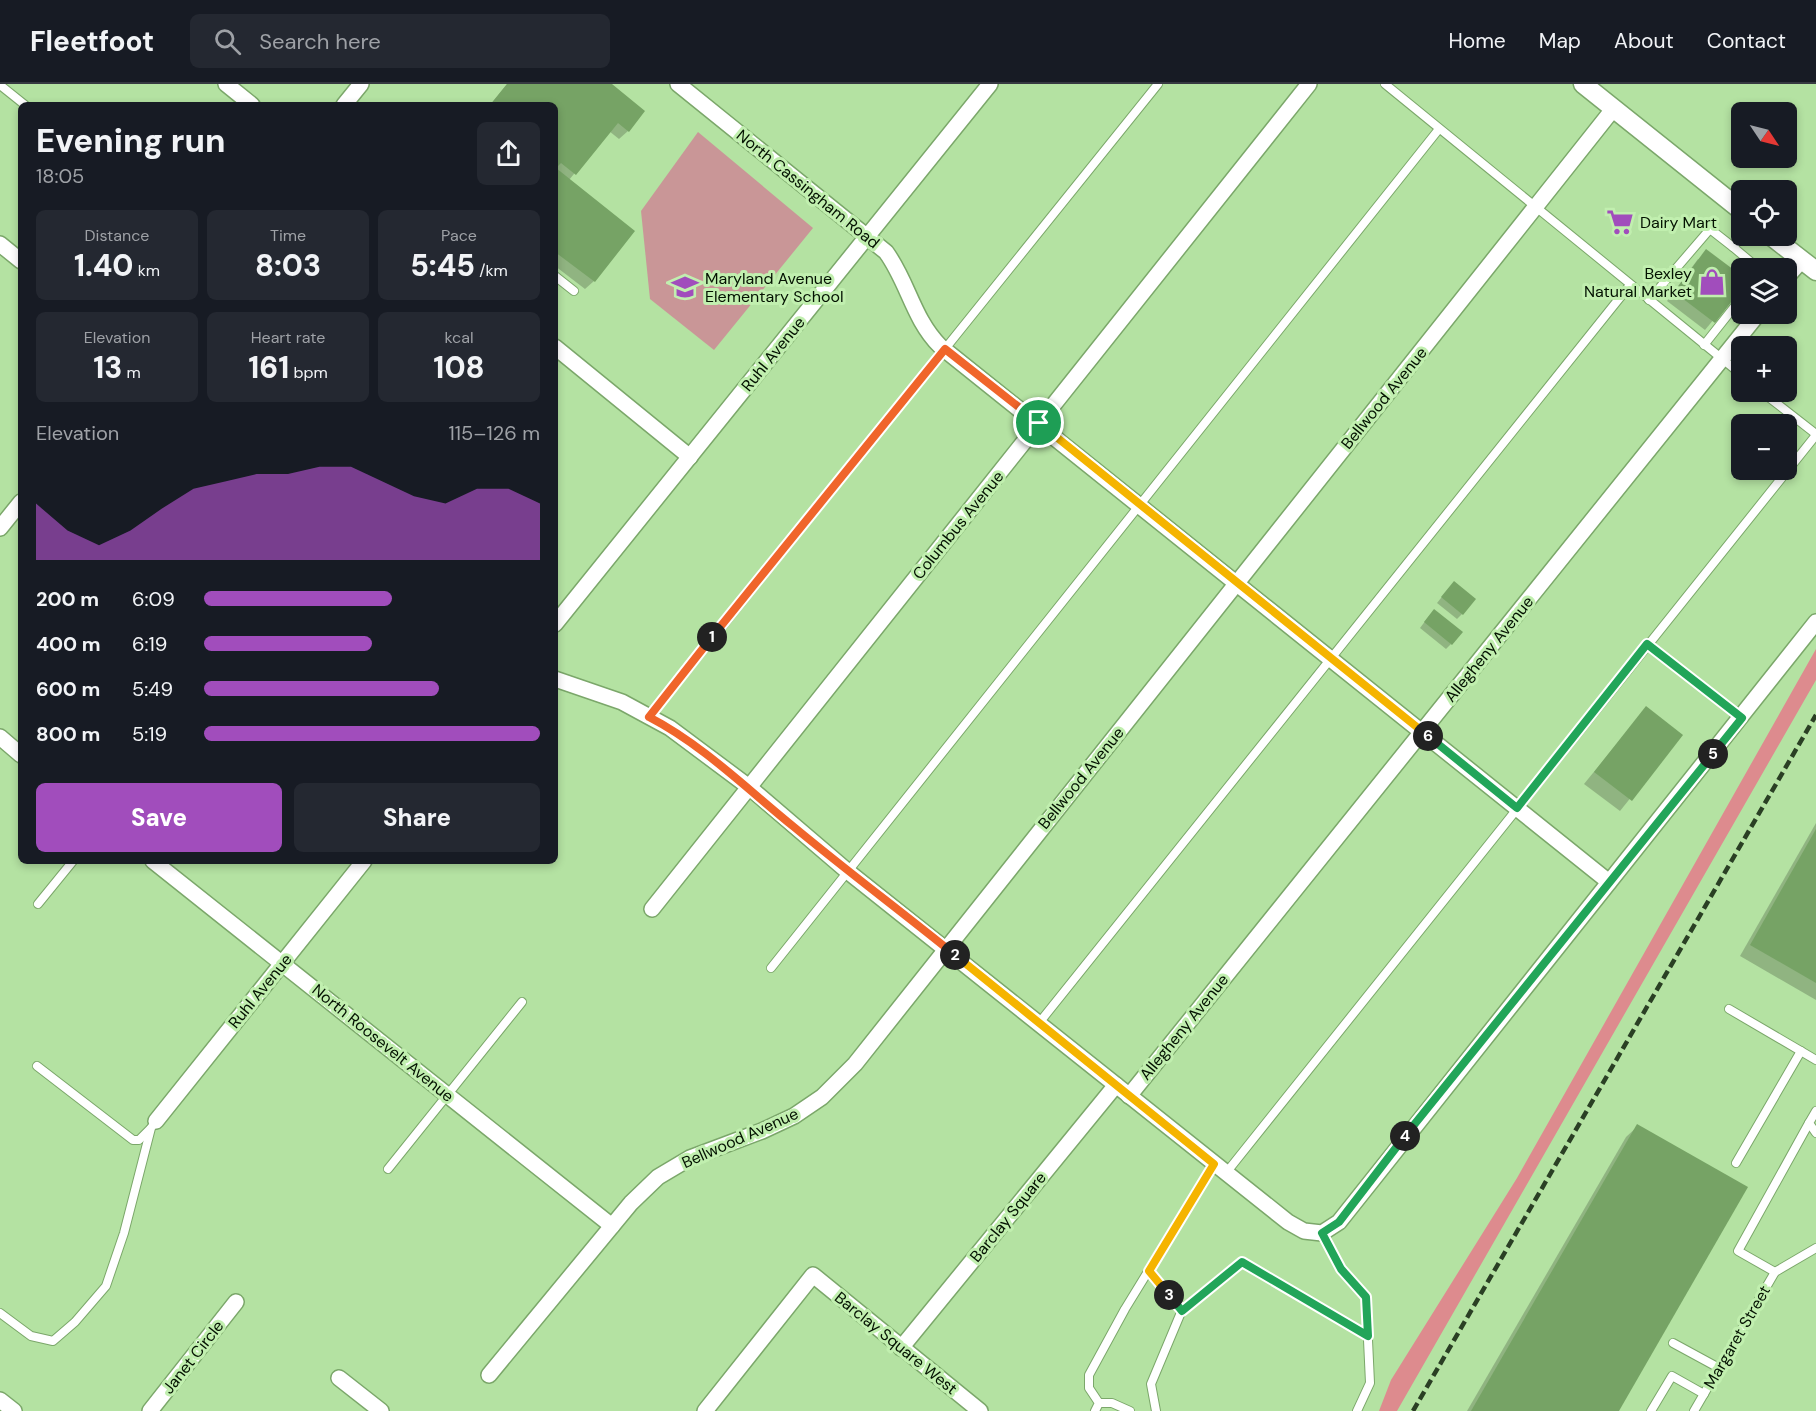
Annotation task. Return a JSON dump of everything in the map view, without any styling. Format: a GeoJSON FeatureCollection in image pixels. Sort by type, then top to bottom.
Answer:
{"type":"FeatureCollection","features":[{"type":"Feature","properties":{"kind":"street"},"geometry":{"type":"LineString","coordinates":[[226,84],[248,102]]}},
{"type":"Feature","properties":{"kind":"street"},"geometry":{"type":"LineString","coordinates":[[346,102],[361,84]]}},
{"type":"Feature","properties":{"kind":"street","name":"North Cassingham Road"},"geometry":{"type":"LineString","coordinates":[[678,84],[886,252],[897,267],[912,305],[923,325],[945,349],[1609,882]]}},
{"type":"Feature","properties":{"kind":"street","name":"Ruhl Avenue"},"geometry":{"type":"LineString","coordinates":[[558,620],[990,84]]}},
{"type":"Feature","properties":{"kind":"street","name":"Columbus Avenue"},"geometry":{"type":"LineString","coordinates":[[652,909],[1309,84]]}},
{"type":"Feature","properties":{"kind":"street"},"geometry":{"type":"LineString","coordinates":[[1583,84],[1731,203]]}},
{"type":"Feature","properties":{"kind":"street","name":"Bellwood Avenue"},"geometry":{"type":"LineString","coordinates":[[489,1376],[630,1203],[658,1178],[690,1158],[762,1131],[794,1116],[822,1097],[855,1064],[1614,108]]}},
{"type":"Feature","properties":{"kind":"street"},"geometry":{"type":"LineString","coordinates":[[0,244],[18,259]]}},
{"type":"Feature","properties":{"kind":"street"},"geometry":{"type":"LineString","coordinates":[[1784,246],[1809,266]]}},
{"type":"Feature","properties":{"kind":"street","name":"Allegheny Avenue"},"geometry":{"type":"LineString","coordinates":[[1129,1096],[1750,324]]}},
{"type":"Feature","properties":{"kind":"street"},"geometry":{"type":"LineString","coordinates":[[558,349],[690,457]]}},
{"type":"Feature","properties":{"kind":"street"},"geometry":{"type":"LineString","coordinates":[[0,528],[18,506]]}},
{"type":"Feature","properties":{"kind":"street"},"geometry":{"type":"LineString","coordinates":[[558,680],[622,702],[670,728],[749,787],[848,872],[946,947],[1288,1222],[1304,1231],[1322,1233],[1339,1222],[1742,718],[1816,622]]}},
{"type":"Feature","properties":{"kind":"street"},"geometry":{"type":"LineString","coordinates":[[0,737],[18,752]]}},
{"type":"Feature","properties":{"kind":"street","name":"North Roosevelt Avenue"},"geometry":{"type":"LineString","coordinates":[[157,864],[612,1226]]}},
{"type":"Feature","properties":{"kind":"street","name":"Ruhl Avenue"},"geometry":{"type":"LineString","coordinates":[[153,1124],[362,864]]}},
{"type":"Feature","properties":{"kind":"street","name":"Barclay Square"},"geometry":{"type":"LineString","coordinates":[[901,1348],[1116,1085]]}},
{"type":"Feature","properties":{"kind":"street","name":"Barclay Square West"},"geometry":{"type":"LineString","coordinates":[[705,1411],[813,1275],[980,1411]]}},
{"type":"Feature","properties":{"kind":"street","name":"Janet Circle"},"geometry":{"type":"LineString","coordinates":[[150,1411],[236,1302]]}},
{"type":"Feature","properties":{"kind":"street"},"geometry":{"type":"LineString","coordinates":[[339,1378],[381,1411]]}},
{"type":"Feature","properties":{"kind":"street"},"geometry":{"type":"LineString","coordinates":[[0,1400],[14,1411]]}},
{"type":"Feature","properties":{"kind":"lane"},"geometry":{"type":"LineString","coordinates":[[649,717],[1158,84]]}},
{"type":"Feature","properties":{"kind":"lane"},"geometry":{"type":"LineString","coordinates":[[1385,84],[1731,366]]}},
{"type":"Feature","properties":{"kind":"lane"},"geometry":{"type":"LineString","coordinates":[[0,85],[21,102]]}},
{"type":"Feature","properties":{"kind":"lane"},"geometry":{"type":"LineString","coordinates":[[771,968],[1439,129]]}},
{"type":"Feature","properties":{"kind":"lane"},"geometry":{"type":"LineString","coordinates":[[1649,300],[1710,229],[1746,258]]}},
{"type":"Feature","properties":{"kind":"lane"},"geometry":{"type":"LineString","coordinates":[[558,278],[574,291]]}},
{"type":"Feature","properties":{"kind":"lane"},"geometry":{"type":"LineString","coordinates":[[1039,1023],[1630,285]]}},
{"type":"Feature","properties":{"kind":"lane"},"geometry":{"type":"LineString","coordinates":[[1704,345],[1731,311]]}},
{"type":"Feature","properties":{"kind":"lane"},"geometry":{"type":"LineString","coordinates":[[1099,1403],[1089,1388],[1089,1375],[1149,1271],[1220,1168],[1517,808],[1816,434],[1775,402]]}},
{"type":"Feature","properties":{"kind":"lane"},"geometry":{"type":"LineString","coordinates":[[1647,644],[1742,718]]}},
{"type":"Feature","properties":{"kind":"lane"},"geometry":{"type":"LineString","coordinates":[[38,904],[71,864]]}},
{"type":"Feature","properties":{"kind":"lane"},"geometry":{"type":"LineString","coordinates":[[388,1169],[522,1002]]}},
{"type":"Feature","properties":{"kind":"lane"},"geometry":{"type":"LineString","coordinates":[[1729,1009],[1816,1060]]}},
{"type":"Feature","properties":{"kind":"lane"},"geometry":{"type":"LineString","coordinates":[[1736,1163],[1801,1051]]}},
{"type":"Feature","properties":{"kind":"lane"},"geometry":{"type":"LineString","coordinates":[[37,1066],[133,1140],[139,1140],[153,1124]]}},
{"type":"Feature","properties":{"kind":"lane"},"geometry":{"type":"LineString","coordinates":[[1775,1272],[1738,1251],[1816,1111]]}},
{"type":"Feature","properties":{"kind":"lane"},"geometry":{"type":"LineString","coordinates":[[0,1313],[31,1336],[53,1341],[75,1322],[106,1286],[124,1233],[153,1124]]}},
{"type":"Feature","properties":{"kind":"lane"},"geometry":{"type":"LineString","coordinates":[[1809,1124],[1816,1134]]}},
{"type":"Feature","properties":{"kind":"lane"},"geometry":{"type":"LineString","coordinates":[[1322,1233],[1341,1269],[1366,1297],[1370,1383],[1357,1411]]}},
{"type":"Feature","properties":{"kind":"lane","name":"Margaret Street"},"geometry":{"type":"LineString","coordinates":[[1694,1411],[1775,1272],[1816,1248]]}},
{"type":"Feature","properties":{"kind":"lane"},"geometry":{"type":"LineString","coordinates":[[1156,1411],[1150,1384],[1182,1311],[1242,1262],[1368,1336]]}},
{"type":"Feature","properties":{"kind":"lane"},"geometry":{"type":"LineString","coordinates":[[1149,1271],[1182,1311]]}},
{"type":"Feature","properties":{"kind":"lane"},"geometry":{"type":"LineString","coordinates":[[1674,1343],[1719,1368]]}},
{"type":"Feature","properties":{"kind":"lane"},"geometry":{"type":"LineString","coordinates":[[1651,1411],[1671,1376],[1704,1394]]}},
{"type":"Feature","properties":{"kind":"lane"},"geometry":{"type":"LineString","coordinates":[[1095,1411],[1099,1403]]}},
{"type":"Feature","properties":{"kind":"lane"},"geometry":{"type":"LineString","coordinates":[[1099,1403],[1112,1403],[1130,1411]]}},
{"type":"Feature","properties":{"kind":"shaded area"},"geometry":{"type":"Polygon","coordinates":[[[698,132],[813,228],[714,350],[650,299],[641,211],[698,132]]]}},
{"type":"Feature","properties":{"kind":"shaded area"},"geometry":{"type":"Polygon","coordinates":[[[1816,649],[1816,680],[1397,1411],[1379,1411],[1391,1380],[1517,1178],[1816,649]]]}},
{"type":"Feature","properties":{"kind":"building"},"geometry":{"type":"Polygon","coordinates":[[[507,84],[612,84],[645,111],[629,132],[618,123],[576,175],[561,163],[558,166],[558,102],[492,102],[507,84]]]}},
{"type":"Feature","properties":{"kind":"building"},"geometry":{"type":"Polygon","coordinates":[[[558,170],[635,231],[595,282],[558,254],[558,170]]]}},
{"type":"Feature","properties":{"kind":"building","name":"Bexley Natural Market"},"geometry":{"type":"Polygon","coordinates":[[[1706,249],[1731,268],[1731,302],[1715,323],[1674,292],[1706,249]]]}},
{"type":"Feature","properties":{"kind":"building"},"geometry":{"type":"Polygon","coordinates":[[[1454,581],[1476,599],[1463,615],[1441,597],[1454,581]]]}},
{"type":"Feature","properties":{"kind":"building"},"geometry":{"type":"Polygon","coordinates":[[[1434,609],[1463,632],[1452,645],[1424,622],[1434,609]]]}},
{"type":"Feature","properties":{"kind":"building"},"geometry":{"type":"Polygon","coordinates":[[[1646,706],[1683,735],[1632,801],[1594,772],[1646,706]]]}},
{"type":"Feature","properties":{"kind":"building"},"geometry":{"type":"Polygon","coordinates":[[[1816,829],[1816,983],[1750,945],[1816,829]]]}},
{"type":"Feature","properties":{"kind":"building"},"geometry":{"type":"Polygon","coordinates":[[[1637,1124],[1748,1187],[1619,1411],[1471,1411],[1637,1124]]]}},
{"type":"Feature","properties":{"kind":"railway"},"geometry":{"type":"LineString","coordinates":[[1413,1411],[1816,715]]}},
{"type":"Feature","properties":{"kind":"place","name":"Dairy Mart"},"geometry":{"type":"Point","coordinates":[1620,222]}},
{"type":"Feature","properties":{"kind":"place","name":"Bexley Natural Market"},"geometry":{"type":"Point","coordinates":[1712,282]}},
{"type":"Feature","properties":{"kind":"place","name":"Maryland Avenue Elementary School"},"geometry":{"type":"Point","coordinates":[685,287]}},
{"type":"Feature","properties":{"kind":"route"},"geometry":{"type":"LineString","coordinates":[[945,349],[1039,423],[1517,808],[1647,644],[1742,718],[1385,1161],[1339,1222],[1322,1233],[1341,1269],[1366,1297],[1368,1336],[1242,1262],[1182,1311],[1149,1271],[1214,1164],[946,947],[848,872],[749,787],[670,728],[649,717],[871,438],[945,349]]}}]}
